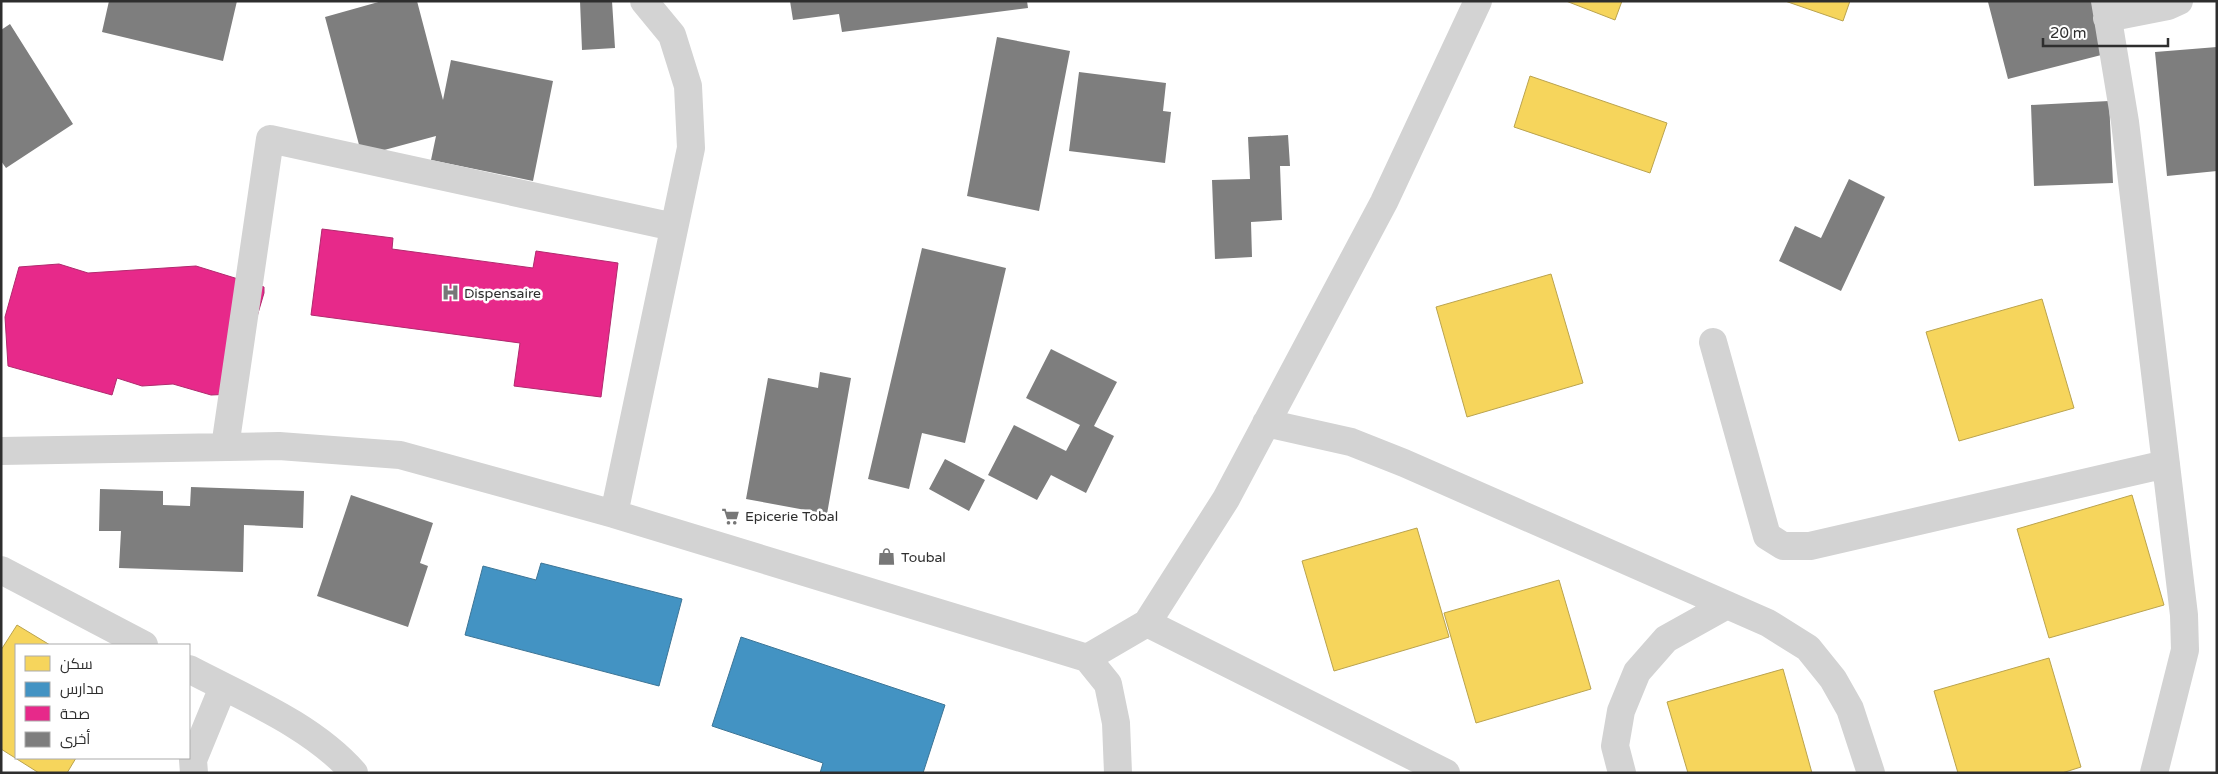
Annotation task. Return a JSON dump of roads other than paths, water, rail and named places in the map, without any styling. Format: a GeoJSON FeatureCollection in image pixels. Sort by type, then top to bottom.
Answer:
{"type":"FeatureCollection","features":[{"type":"Feature","properties":{"kind":"street"},"geometry":{"type":"LineString","coordinates":[[614,514],[691,148],[688,86],[672,35],[644,1]]}},
{"type":"Feature","properties":{"kind":"street"},"geometry":{"type":"LineString","coordinates":[[1087,658],[1147,623],[1226,498],[1384,202],[1478,1]]}},
{"type":"Feature","properties":{"kind":"street"},"geometry":{"type":"LineString","coordinates":[[2154,773],[2185,650],[2184,614],[2125,122],[2106,9],[2168,6],[2178,1]]}},
{"type":"Feature","properties":{"kind":"street"},"geometry":{"type":"LineString","coordinates":[[225,447],[270,139],[674,227]]}},
{"type":"Feature","properties":{"kind":"street"},"geometry":{"type":"LineString","coordinates":[[1713,342],[1767,536],[1783,546],[1810,546],[2166,464]]}},
{"type":"Feature","properties":{"kind":"street"},"geometry":{"type":"LineString","coordinates":[[1266,422],[1350,442],[1768,623],[1808,648],[1833,679],[1850,709],[1871,773]]}},
{"type":"Feature","properties":{"kind":"street"},"geometry":{"type":"LineString","coordinates":[[1,451],[279,446],[400,454],[614,514],[1087,658],[1108,684],[1116,723],[1118,773]]}},
{"type":"Feature","properties":{"kind":"street"},"geometry":{"type":"LineString","coordinates":[[1,570],[142,644]]}},
{"type":"Feature","properties":{"kind":"street"},"geometry":{"type":"LineString","coordinates":[[1622,773],[1615,746],[1621,711],[1637,672],[1666,639],[1727,605]]}},
{"type":"Feature","properties":{"kind":"street"},"geometry":{"type":"LineString","coordinates":[[1147,623],[1446,773]]}},
{"type":"Feature","properties":{"kind":"street"},"geometry":{"type":"LineString","coordinates":[[190,670],[272,711],[339,756],[354,773]]}},
{"type":"Feature","properties":{"kind":"street"},"geometry":{"type":"LineString","coordinates":[[194,773],[193,760],[223,687]]}},
{"type":"Feature","properties":{"kind":"place","name":"Dispensaire"},"geometry":{"type":"Point","coordinates":[450,293]}},
{"type":"Feature","properties":{"kind":"place","name":"Epicerie Tobal"},"geometry":{"type":"Point","coordinates":[731,516]}},
{"type":"Feature","properties":{"kind":"place","name":"Toubal"},"geometry":{"type":"Point","coordinates":[887,557]}}]}
